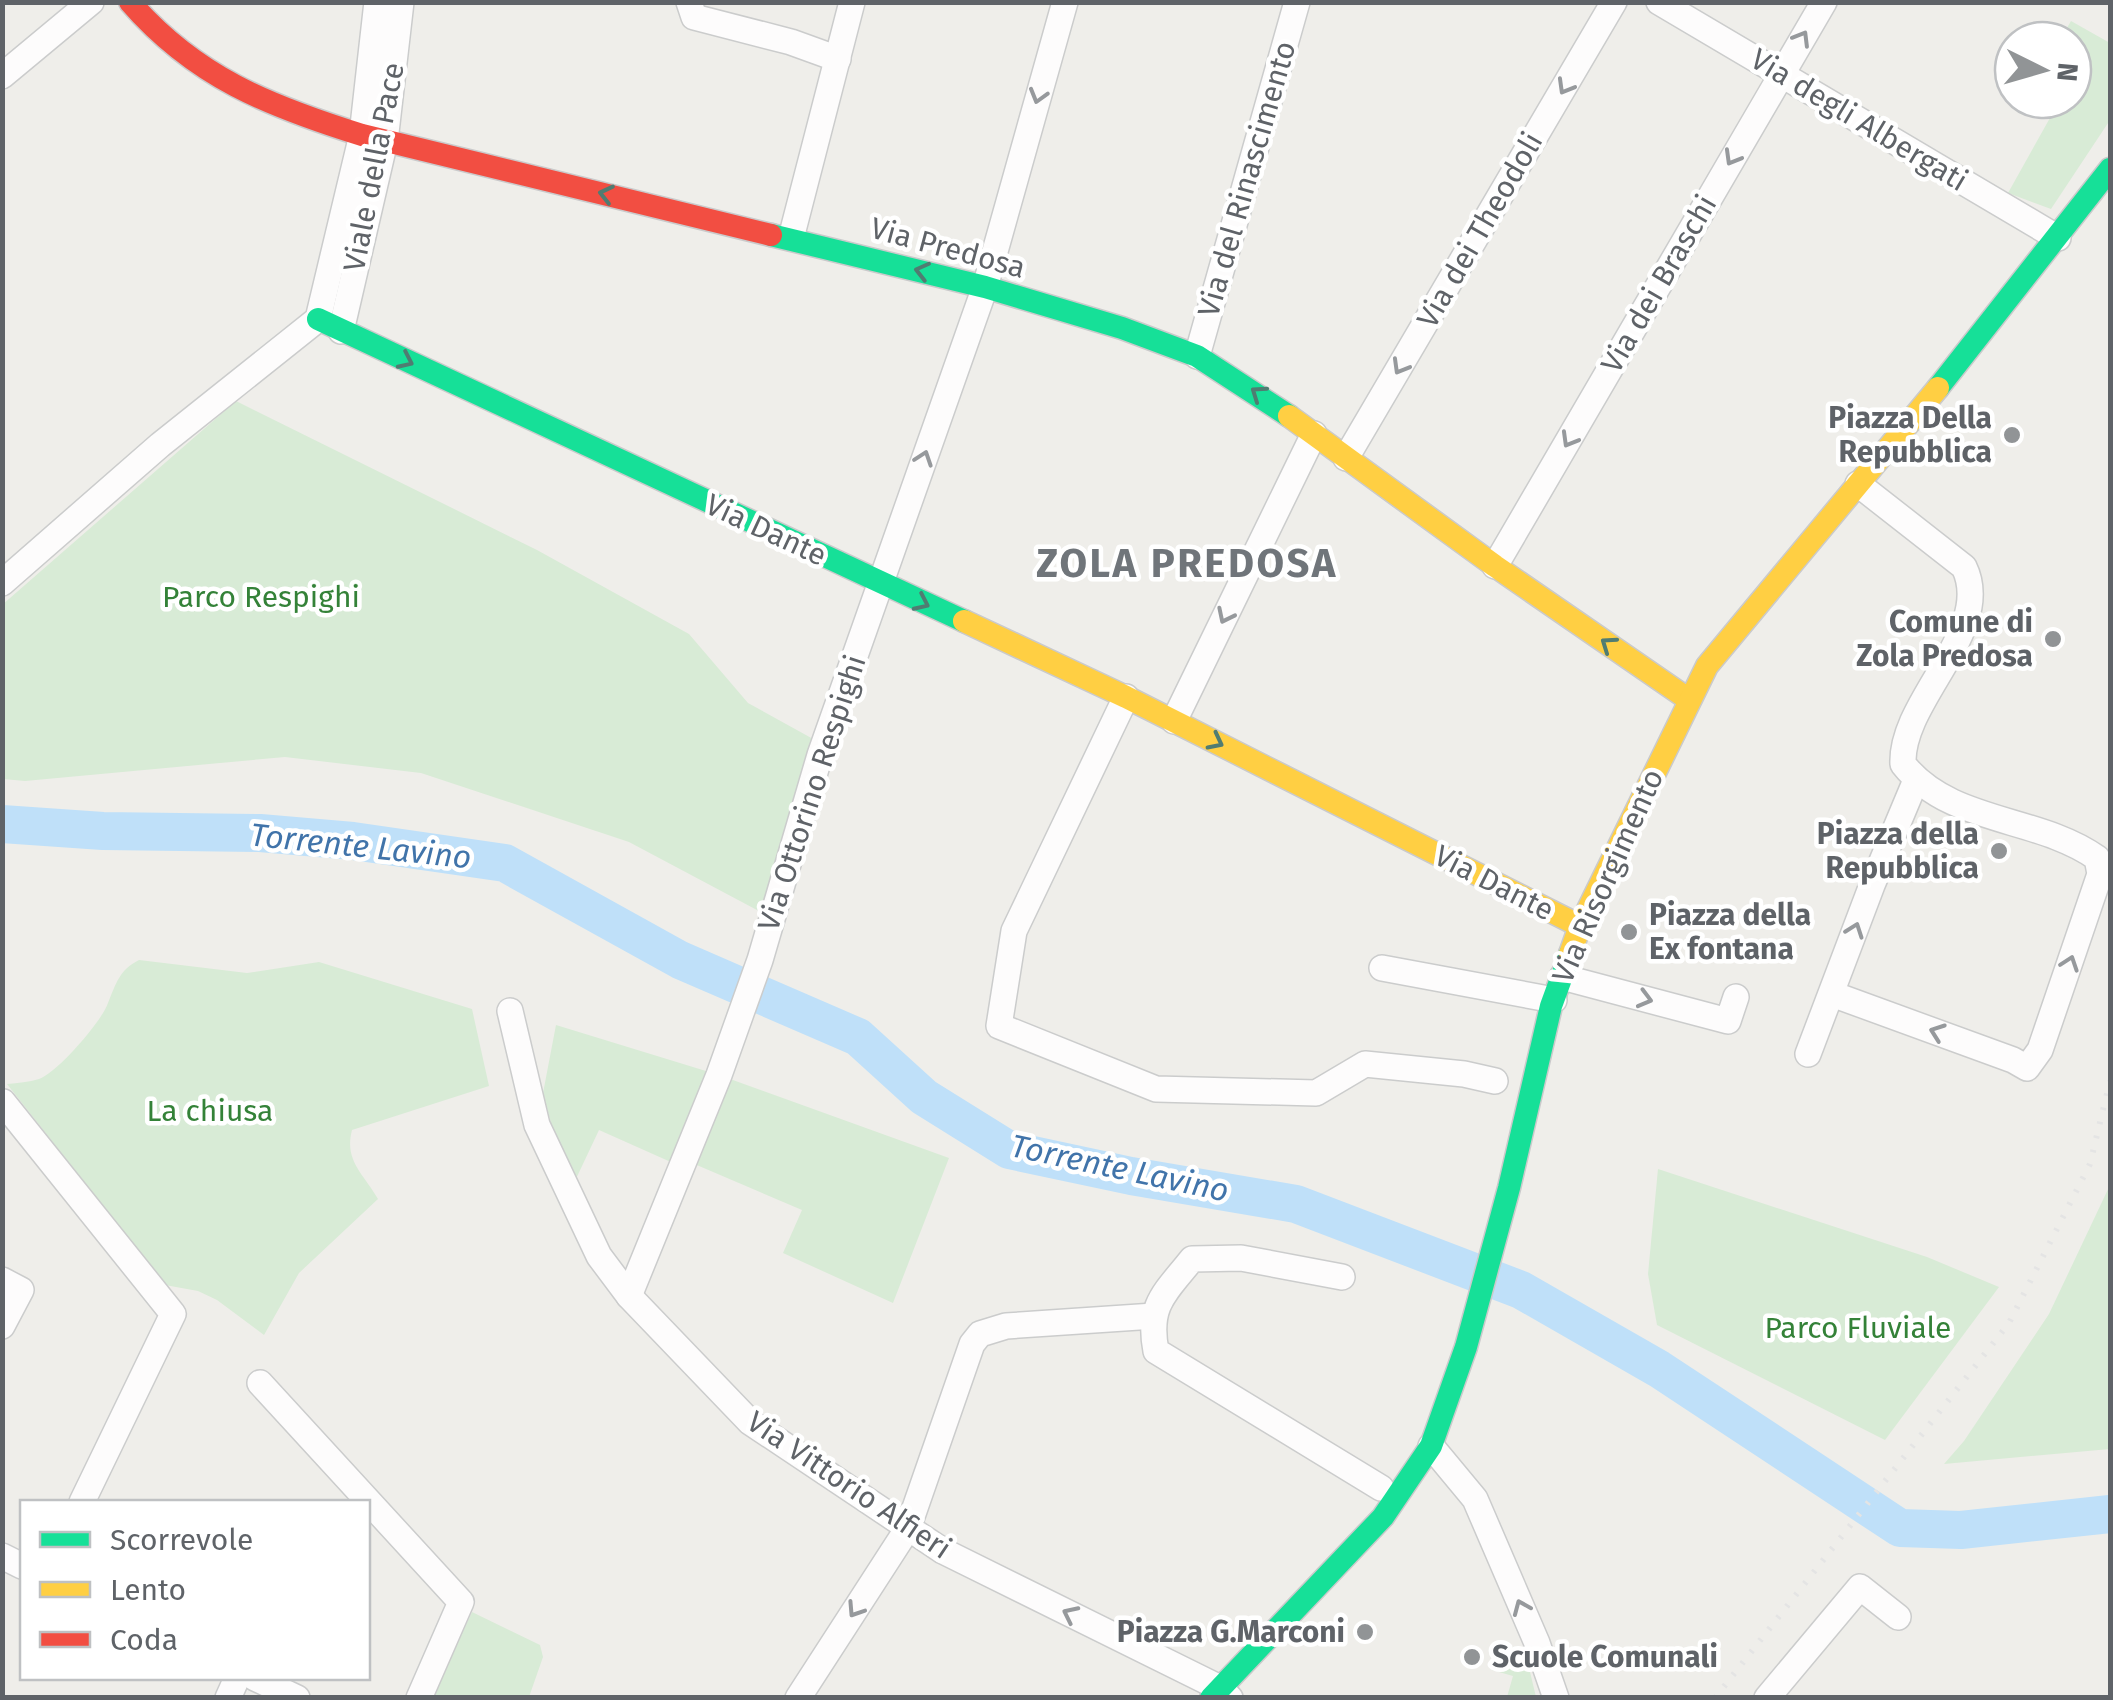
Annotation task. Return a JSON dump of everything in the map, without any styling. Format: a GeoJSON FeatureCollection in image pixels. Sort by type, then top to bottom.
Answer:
{"type":"FeatureCollection","features":[{"type":"Feature","properties":{"kind":"street"},"geometry":{"type":"LineString","coordinates":[[2,76],[91,2]]}},
{"type":"Feature","properties":{"kind":"street","name":"Via Predosa"},"geometry":{"type":"LineString","coordinates":[[130,2],[162,36],[215,78],[289,113],[373,138],[984,286],[1122,328],[1197,356],[1226,371],[1495,566],[1688,699]]}},
{"type":"Feature","properties":{"kind":"street","name":"Viale della Pace"},"geometry":{"type":"LineString","coordinates":[[373,138],[377,2]]}},
{"type":"Feature","properties":{"kind":"street","name":"Viale della Pace"},"geometry":{"type":"LineString","coordinates":[[330,325],[401,2]]}},
{"type":"Feature","properties":{"kind":"street"},"geometry":{"type":"LineString","coordinates":[[689,2],[694,16],[838,58]]}},
{"type":"Feature","properties":{"kind":"street"},"geometry":{"type":"LineString","coordinates":[[791,238],[852,2]]}},
{"type":"Feature","properties":{"kind":"street","name":"Via Ottorino Respighi"},"geometry":{"type":"LineString","coordinates":[[629,1296],[719,1075],[760,960],[820,756],[984,286],[1065,2]]}},
{"type":"Feature","properties":{"kind":"street","name":"Via del Rinascimento"},"geometry":{"type":"LineString","coordinates":[[1197,356],[1297,2]]}},
{"type":"Feature","properties":{"kind":"street","name":"Via dei Theodoli"},"geometry":{"type":"LineString","coordinates":[[1346,458],[1614,2]]}},
{"type":"Feature","properties":{"kind":"street","name":"Via degli Albergati"},"geometry":{"type":"LineString","coordinates":[[1659,2],[2058,238]]}},
{"type":"Feature","properties":{"kind":"street","name":"Via dei Braschi"},"geometry":{"type":"LineString","coordinates":[[1495,566],[1824,2]]}},
{"type":"Feature","properties":{"kind":"street","name":"Via Risorgimento"},"geometry":{"type":"LineString","coordinates":[[1220,1694],[1383,1517],[1430,1446],[1466,1347],[1509,1188],[1515,1084],[1558,988],[1580,926],[1707,666],[2058,238],[2110,169]]}},
{"type":"Feature","properties":{"kind":"street"},"geometry":{"type":"LineString","coordinates":[[2,583],[187,422],[330,325]]}},
{"type":"Feature","properties":{"kind":"street","name":"Via Dante"},"geometry":{"type":"LineString","coordinates":[[330,325],[1126,697],[1580,926]]}},
{"type":"Feature","properties":{"kind":"street"},"geometry":{"type":"LineString","coordinates":[[1174,721],[1314,434]]}},
{"type":"Feature","properties":{"kind":"street"},"geometry":{"type":"LineString","coordinates":[[1832,994],[2013,1060],[2033,1059],[2100,874],[2097,858],[2078,844],[1947,800],[1916,780],[1903,764],[1908,732],[1966,618],[1972,583],[1964,567],[1858,484]]}},
{"type":"Feature","properties":{"kind":"street"},"geometry":{"type":"LineString","coordinates":[[1126,697],[1014,931],[998,1026],[1156,1089],[1316,1092],[1364,1064],[1464,1074],[1515,1084]]}},
{"type":"Feature","properties":{"kind":"street"},"geometry":{"type":"LineString","coordinates":[[1808,1054],[1916,780]]}},
{"type":"Feature","properties":{"kind":"street"},"geometry":{"type":"LineString","coordinates":[[1382,968],[1732,1009]]}},
{"type":"Feature","properties":{"kind":"street","name":"Via Vittorio Alfieri"},"geometry":{"type":"LineString","coordinates":[[510,1011],[537,1125],[599,1256],[629,1296],[750,1422],[943,1552],[1220,1694]]}},
{"type":"Feature","properties":{"kind":"street"},"geometry":{"type":"LineString","coordinates":[[3,1102],[173,1314],[83,1500]]}},
{"type":"Feature","properties":{"kind":"street"},"geometry":{"type":"LineString","coordinates":[[1342,1277],[1240,1258],[1192,1260],[1160,1299],[1151,1326],[1156,1351],[1380,1488]]}},
{"type":"Feature","properties":{"kind":"street"},"geometry":{"type":"LineString","coordinates":[[2,1280],[21,1290],[2,1326]]}},
{"type":"Feature","properties":{"kind":"street"},"geometry":{"type":"LineString","coordinates":[[798,1698],[908,1528],[972,1344],[980,1334],[1006,1326],[1154,1316]]}},
{"type":"Feature","properties":{"kind":"street"},"geometry":{"type":"LineString","coordinates":[[260,1383],[367,1500]]}},
{"type":"Feature","properties":{"kind":"street"},"geometry":{"type":"LineString","coordinates":[[1430,1446],[1476,1499],[1556,1698]]}},
{"type":"Feature","properties":{"kind":"street"},"geometry":{"type":"LineString","coordinates":[[370,1503],[461,1602],[419,1698]]}},
{"type":"Feature","properties":{"kind":"street"},"geometry":{"type":"LineString","coordinates":[[1767,1698],[1860,1587],[1898,1617]]}},
{"type":"Feature","properties":{"kind":"street"},"geometry":{"type":"LineString","coordinates":[[259,1680],[297,1698]]}},
{"type":"Feature","properties":{"kind":"green space"},"geometry":{"type":"Polygon","coordinates":[[[2093,33],[2110,43],[2110,120],[2051,209],[2008,193],[2049,120],[2093,120],[2093,33]]]}},
{"type":"Feature","properties":{"kind":"green space","name":"Parco Respighi"},"geometry":{"type":"Polygon","coordinates":[[[236,401],[537,550],[689,634],[748,703],[824,745],[772,918],[629,842],[421,773],[285,757],[25,781],[3,779],[2,605],[236,401]]]}},
{"type":"Feature","properties":{"kind":"green space","name":"La chiusa"},"geometry":{"type":"Polygon","coordinates":[[[139,960],[247,973],[319,962],[472,1009],[489,1086],[352,1130],[353,1159],[378,1199],[299,1273],[264,1335],[217,1300],[198,1291],[165,1285],[7,1084],[39,1079],[57,1067],[97,1022],[123,973],[139,960]]]}},
{"type":"Feature","properties":{"kind":"green space"},"geometry":{"type":"Polygon","coordinates":[[[556,1025],[719,1075],[949,1158],[893,1303],[783,1253],[802,1210],[685,1160],[682,1167],[599,1130],[574,1183],[543,1093],[556,1025]]]}},
{"type":"Feature","properties":{"kind":"green space","name":"Parco Fluviale"},"geometry":{"type":"Polygon","coordinates":[[[1658,1169],[1927,1257],[1999,1287],[1885,1440],[1657,1325],[1648,1274],[1658,1169]]]}},
{"type":"Feature","properties":{"kind":"green space"},"geometry":{"type":"Polygon","coordinates":[[[2110,1185],[2110,1449],[1944,1464],[1964,1441],[2049,1314],[2110,1185]]]}},
{"type":"Feature","properties":{"kind":"green space"},"geometry":{"type":"Polygon","coordinates":[[[472,1612],[540,1645],[543,1657],[529,1697],[432,1698],[472,1612]]]}},
{"type":"Feature","properties":{"kind":"green space"},"geometry":{"type":"Polygon","coordinates":[[[1501,1643],[1525,1651],[1536,1697],[1507,1697],[1513,1676],[1492,1670],[1501,1643]]]}},
{"type":"Feature","properties":{"kind":"waterway","name":"Torrente Lavino"},"geometry":{"type":"LineString","coordinates":[[2,824],[103,831],[260,833],[353,841],[505,863],[680,960],[858,1037],[924,1097],[1009,1150],[1296,1204],[1521,1290],[1659,1369],[1900,1528],[1961,1530],[2110,1514]]}},
{"type":"Feature","properties":{"kind":"railway"},"geometry":{"type":"LineString","coordinates":[[1715,1698],[2009,1323],[2090,1164],[2110,1081]]}},
{"type":"Feature","properties":{"kind":"traffic: fast"},"geometry":{"type":"LineString","coordinates":[[1938,388],[2110,169]]}},
{"type":"Feature","properties":{"kind":"traffic: fast"},"geometry":{"type":"LineString","coordinates":[[771,235],[985,287],[1122,328],[1197,356],[1289,416]]}},
{"type":"Feature","properties":{"kind":"traffic: fast"},"geometry":{"type":"LineString","coordinates":[[318,319],[964,621]]}},
{"type":"Feature","properties":{"kind":"traffic: fast"},"geometry":{"type":"LineString","coordinates":[[1211,1698],[1383,1517],[1431,1446],[1466,1347],[1509,1188],[1551,1006],[1570,954]]}},
{"type":"Feature","properties":{"kind":"traffic: slow"},"geometry":{"type":"LineString","coordinates":[[1570,954],[1707,666],[1938,388]]}},
{"type":"Feature","properties":{"kind":"traffic: slow"},"geometry":{"type":"LineString","coordinates":[[1289,416],[1495,566],[1688,699]]}},
{"type":"Feature","properties":{"kind":"traffic: slow"},"geometry":{"type":"LineString","coordinates":[[964,621],[1126,697],[1580,926]]}},
{"type":"Feature","properties":{"kind":"traffic: jam"},"geometry":{"type":"LineString","coordinates":[[130,2],[155,28],[207,69],[296,113],[362,135],[771,235]]}},
{"type":"Feature","properties":{"kind":"place","name":"Piazza Della Repubblica"},"geometry":{"type":"Point","coordinates":[2012,435]}},
{"type":"Feature","properties":{"kind":"place","name":"Comune di Zola Predosa"},"geometry":{"type":"Point","coordinates":[2053,639]}},
{"type":"Feature","properties":{"kind":"place","name":"Piazza della Repubblica"},"geometry":{"type":"Point","coordinates":[1999,851]}},
{"type":"Feature","properties":{"kind":"place","name":"Piazza della Ex fontana"},"geometry":{"type":"Point","coordinates":[1629,932]}},
{"type":"Feature","properties":{"kind":"place","name":"Piazza G.Marconi"},"geometry":{"type":"Point","coordinates":[1365,1632]}},
{"type":"Feature","properties":{"kind":"place","name":"Scuole Comunali"},"geometry":{"type":"Point","coordinates":[1472,1657]}},
{"type":"Feature","properties":{"kind":"district","name":"ZOLA PREDOSA"},"geometry":{"type":"Point","coordinates":[1187,564]}}]}
